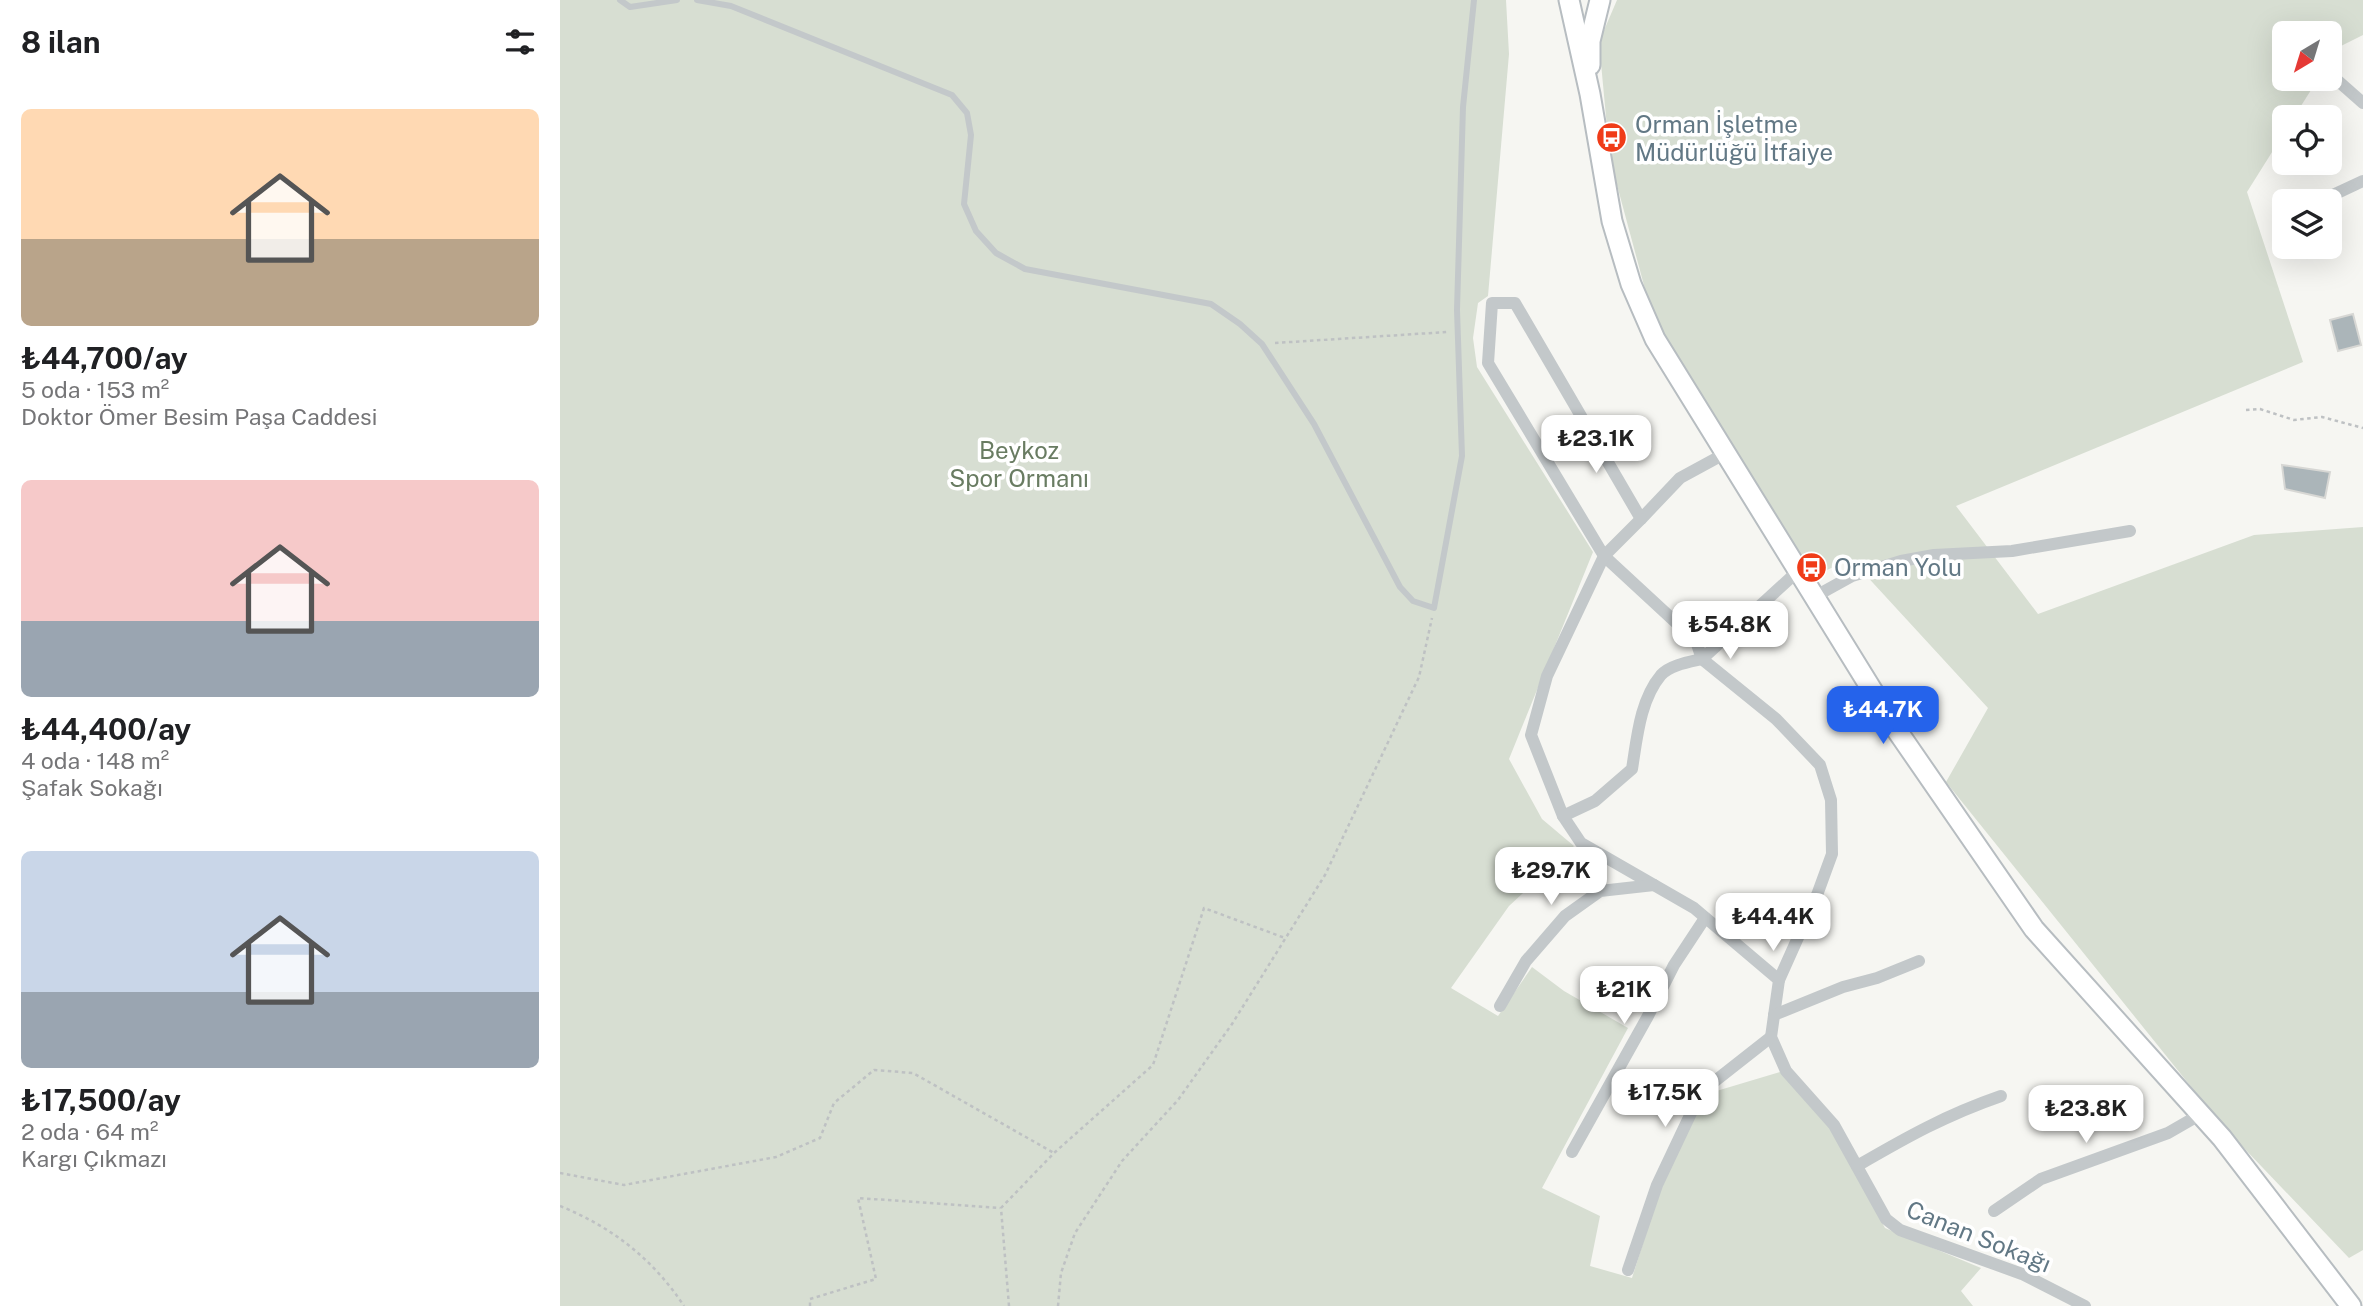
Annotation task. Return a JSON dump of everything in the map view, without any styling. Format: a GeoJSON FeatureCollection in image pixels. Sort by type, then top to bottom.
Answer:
{"type":"FeatureCollection","features":[{"type":"Feature","properties":{"kind":"street"},"geometry":{"type":"LineString","coordinates":[[1569,0],[1590,94],[1612,221],[1631,284],[1655,339],[1898,732],[2034,929],[2230,1148],[2351,1306]]}},
{"type":"Feature","properties":{"kind":"street"},"geometry":{"type":"LineString","coordinates":[[1590,94],[1590,41],[1600,0]]}},
{"type":"Feature","properties":{"kind":"street"},"geometry":{"type":"LineString","coordinates":[[2342,84],[2363,103]]}},
{"type":"Feature","properties":{"kind":"street"},"geometry":{"type":"LineString","coordinates":[[2342,191],[2363,181]]}},
{"type":"Feature","properties":{"kind":"street"},"geometry":{"type":"LineString","coordinates":[[1628,1270],[1657,1185],[1701,1092],[1771,1037],[1779,980],[1832,854],[1831,800],[1820,765],[1776,719],[1702,659],[1696,641],[1604,556],[1488,363],[1492,303],[1515,303],[1641,519]]}},
{"type":"Feature","properties":{"kind":"street"},"geometry":{"type":"LineString","coordinates":[[1726,453],[1680,478],[1604,556],[1547,676],[1531,735],[1563,816],[1581,843],[1694,908],[1779,980]]}},
{"type":"Feature","properties":{"kind":"street"},"geometry":{"type":"LineString","coordinates":[[1814,597],[1852,576],[1901,561],[1934,555],[2012,551],[2130,531]]}},
{"type":"Feature","properties":{"kind":"street"},"geometry":{"type":"LineString","coordinates":[[1563,816],[1595,801],[1632,769],[1637,735],[1647,700],[1662,673],[1682,663],[1702,659],[1798,570]]}},
{"type":"Feature","properties":{"kind":"street"},"geometry":{"type":"LineString","coordinates":[[1500,1006],[1526,961],[1565,916],[1600,891],[1654,885]]}},
{"type":"Feature","properties":{"kind":"street"},"geometry":{"type":"LineString","coordinates":[[1572,1152],[1674,965],[1705,918]]}},
{"type":"Feature","properties":{"kind":"street"},"geometry":{"type":"LineString","coordinates":[[1774,1015],[1843,986],[1877,978],[1919,961]]}},
{"type":"Feature","properties":{"kind":"street","name":"Canan Sokağı"},"geometry":{"type":"LineString","coordinates":[[1771,1037],[1786,1071],[1834,1125],[1886,1219],[1900,1230],[2022,1274],[2085,1306]]}},
{"type":"Feature","properties":{"kind":"street"},"geometry":{"type":"LineString","coordinates":[[1857,1166],[1926,1125],[2001,1096]]}},
{"type":"Feature","properties":{"kind":"street"},"geometry":{"type":"LineString","coordinates":[[1994,1211],[2040,1179],[2168,1133],[2201,1114]]}},
{"type":"Feature","properties":{"kind":"lane"},"geometry":{"type":"LineString","coordinates":[[620,0],[630,7],[677,0]]}},
{"type":"Feature","properties":{"kind":"lane"},"geometry":{"type":"LineString","coordinates":[[697,0],[731,6],[951,95],[967,113],[971,135],[964,204],[976,231],[996,253],[1025,269],[1211,304],[1240,324],[1262,344],[1314,424],[1400,587],[1413,601],[1434,608],[1462,456],[1457,331],[1463,107],[1474,0]]}},
{"type":"Feature","properties":{"kind":"path"},"geometry":{"type":"LineString","coordinates":[[1262,344],[1457,331]]}},
{"type":"Feature","properties":{"kind":"path"},"geometry":{"type":"LineString","coordinates":[[2246,410],[2260,409],[2294,420],[2322,417],[2363,428]]}},
{"type":"Feature","properties":{"kind":"path"},"geometry":{"type":"LineString","coordinates":[[1058,1306],[1061,1273],[1074,1233],[1122,1161],[1186,1089],[1232,1024],[1325,875],[1419,677],[1434,608]]}},
{"type":"Feature","properties":{"kind":"path"},"geometry":{"type":"LineString","coordinates":[[1009,1306],[1001,1208],[1054,1153],[1153,1065],[1203,908],[1285,938]]}},
{"type":"Feature","properties":{"kind":"path"},"geometry":{"type":"LineString","coordinates":[[560,1173],[624,1185],[776,1157],[820,1138],[834,1103],[874,1070],[913,1073],[1054,1153]]}},
{"type":"Feature","properties":{"kind":"path"},"geometry":{"type":"LineString","coordinates":[[810,1306],[810,1299],[876,1279],[858,1198],[1001,1208]]}},
{"type":"Feature","properties":{"kind":"path"},"geometry":{"type":"LineString","coordinates":[[560,1206],[617,1236],[643,1255],[667,1280],[684,1306]]}},
{"type":"Feature","properties":{"kind":"green space","name":"Beykoz Spor Ormanı"},"geometry":{"type":"Polygon","coordinates":[[[560,0],[1506,0],[1509,54],[1488,296],[1478,303],[1473,338],[1477,367],[1593,552],[1509,759],[1542,819],[1574,846],[1509,906],[1451,988],[1498,1016],[1532,967],[1564,991],[1628,1028],[1542,1188],[1600,1216],[1590,1266],[1632,1278],[1661,1186],[1703,1095],[1780,1072],[1830,1127],[1885,1228],[1981,1268],[1961,1291],[1973,1306],[560,1306],[560,0]]]}},
{"type":"Feature","properties":{"kind":"green space"},"geometry":{"type":"Polygon","coordinates":[[[1617,0],[2363,0],[2363,35],[2342,46],[2342,21],[2272,21],[2272,91],[2310,91],[2302,105],[2272,105],[2272,152],[2247,192],[2303,362],[1956,506],[2038,614],[2254,535],[2363,527],[2363,1250],[2349,1258],[2221,1124],[1946,782],[1988,708],[1851,559],[1805,580],[1652,315],[1610,159],[1599,42],[1617,0]]]}},
{"type":"Feature","properties":{"kind":"building"},"geometry":{"type":"Polygon","coordinates":[[[2353,314],[2361,345],[2338,351],[2330,320],[2353,314]]]}},
{"type":"Feature","properties":{"kind":"building"},"geometry":{"type":"Polygon","coordinates":[[[2282,465],[2330,472],[2325,498],[2285,489],[2282,465]]]}},
{"type":"Feature","properties":{"kind":"place","name":"Orman İşletme Müdürlüğü İtfaiye"},"geometry":{"type":"Point","coordinates":[1612,138]}},
{"type":"Feature","properties":{"kind":"place","name":"Orman Yolu"},"geometry":{"type":"Point","coordinates":[1811,567]}}]}
